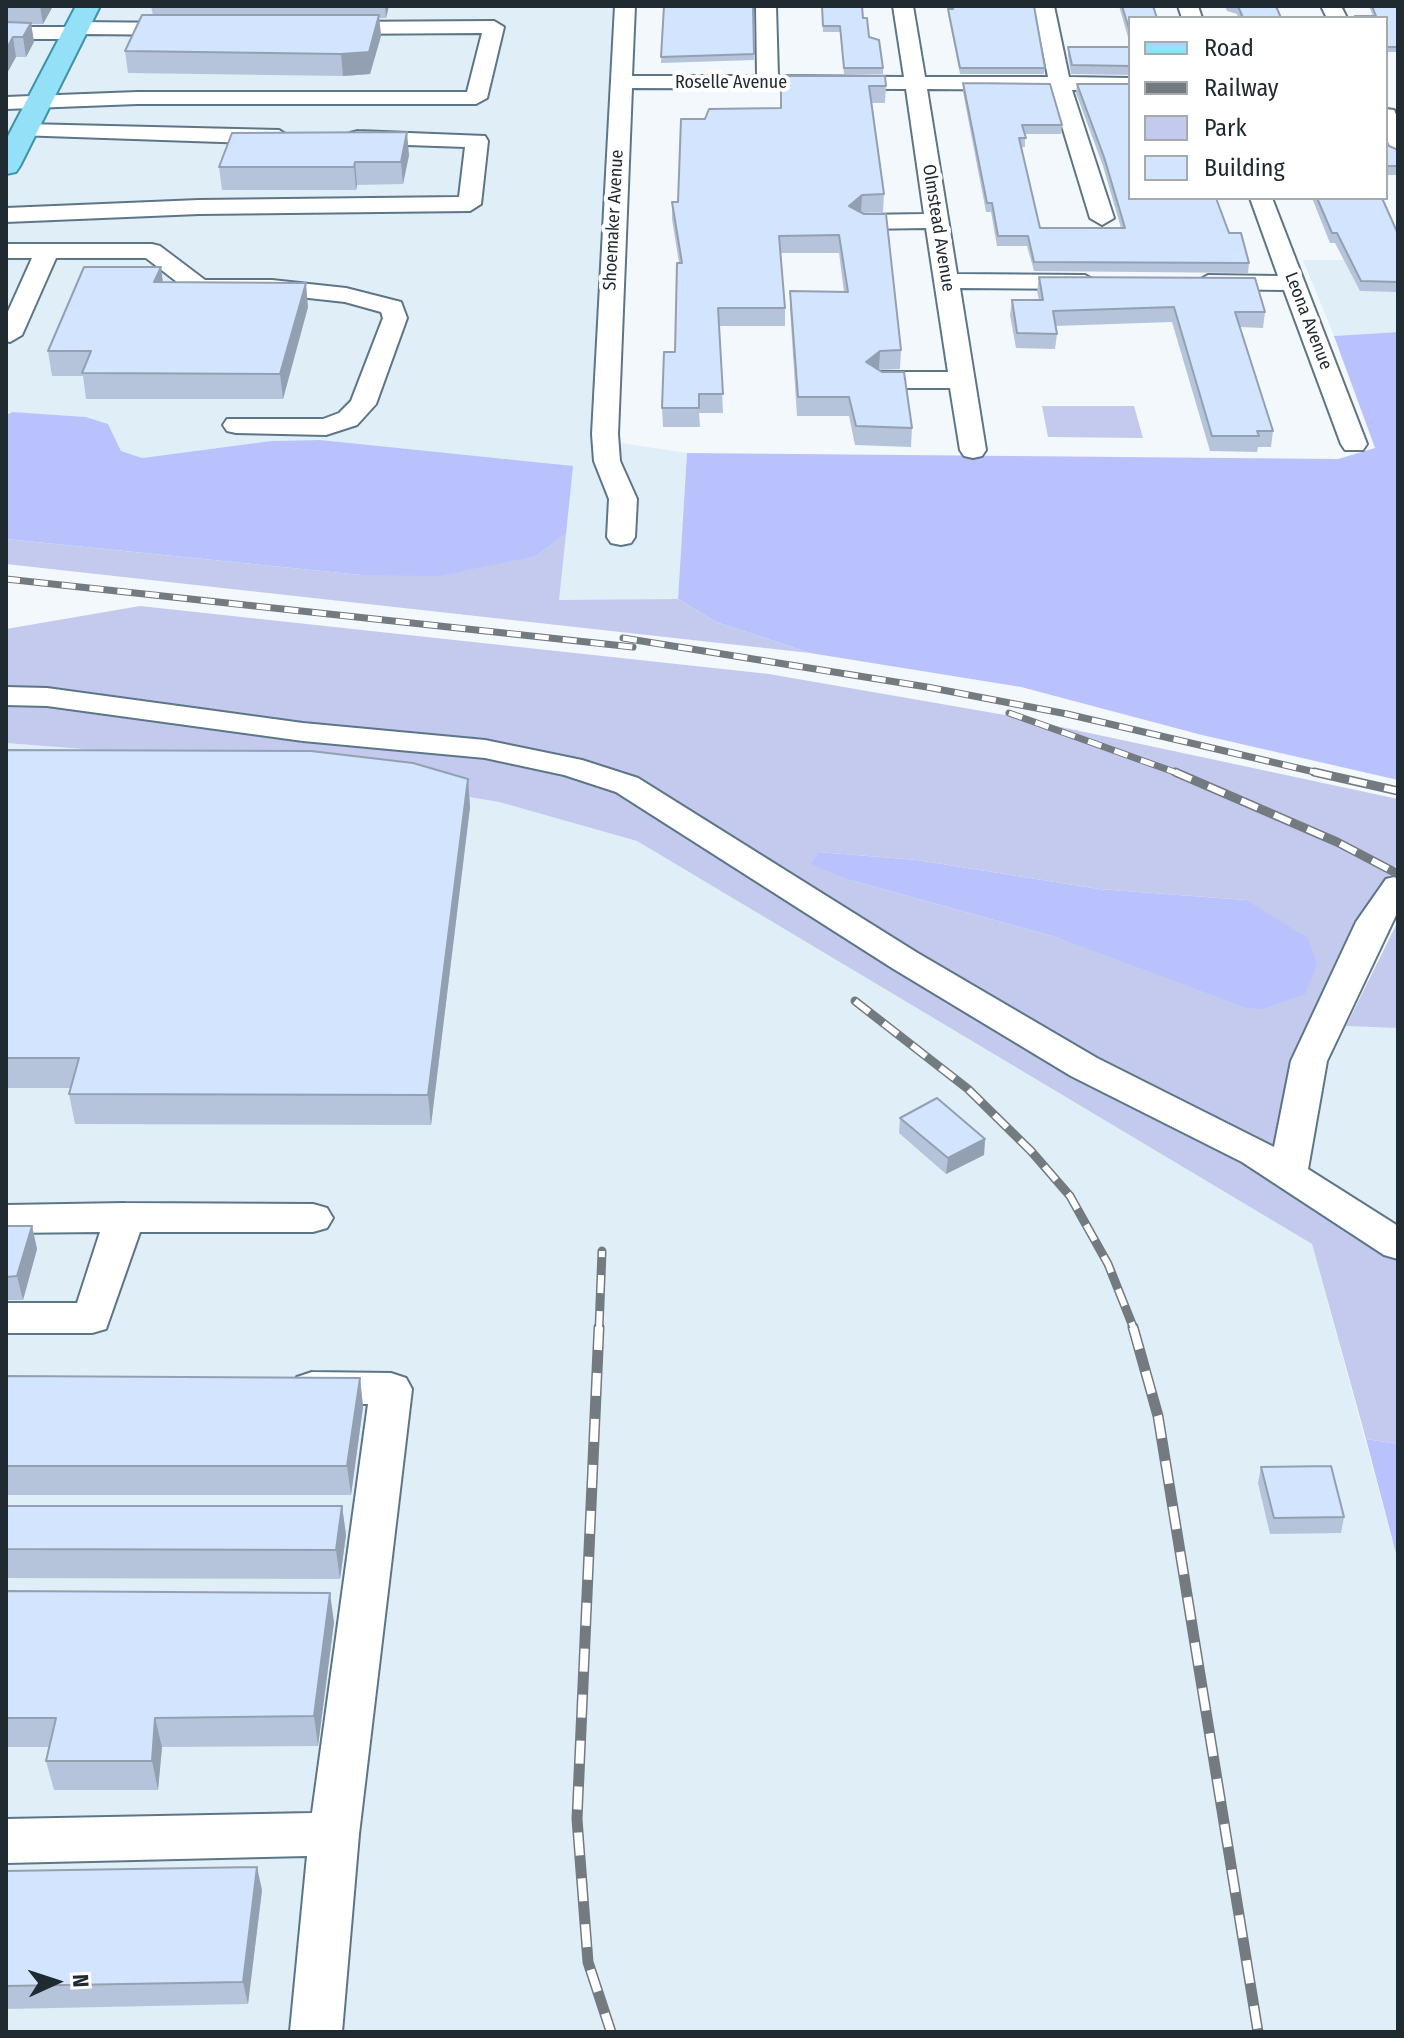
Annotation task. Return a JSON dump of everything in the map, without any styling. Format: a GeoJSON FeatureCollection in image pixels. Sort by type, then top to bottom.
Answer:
{"type":"FeatureCollection","features":[{"type":"Feature","properties":{"kind":"main road"},"geometry":{"type":"LineString","coordinates":[[6,166],[80,22]]}},
{"type":"Feature","properties":{"kind":"street","name":"Shoemaker Avenue"},"geometry":{"type":"LineString","coordinates":[[621,537],[623,499],[607,461],[605,434],[625,6]]}},
{"type":"Feature","properties":{"kind":"street"},"geometry":{"type":"LineString","coordinates":[[766,6],[768,83]]}},
{"type":"Feature","properties":{"kind":"street","name":"Olmstead Avenue"},"geometry":{"type":"LineString","coordinates":[[903,6],[973,450]]}},
{"type":"Feature","properties":{"kind":"street"},"geometry":{"type":"LineString","coordinates":[[1044,6],[1060,84],[1102,218]]}},
{"type":"Feature","properties":{"kind":"street"},"geometry":{"type":"LineString","coordinates":[[6,33],[80,22],[211,29]]}},
{"type":"Feature","properties":{"kind":"street"},"geometry":{"type":"LineString","coordinates":[[6,103],[137,98],[476,98],[494,27],[305,28]]}},
{"type":"Feature","properties":{"kind":"street","name":"Roselle Avenue"},"geometry":{"type":"LineString","coordinates":[[620,82],[1128,84]]}},
{"type":"Feature","properties":{"kind":"street"},"geometry":{"type":"LineString","coordinates":[[1388,121],[1398,150]]}},
{"type":"Feature","properties":{"kind":"street"},"geometry":{"type":"LineString","coordinates":[[25,130],[126,130],[309,137]]}},
{"type":"Feature","properties":{"kind":"street"},"geometry":{"type":"LineString","coordinates":[[6,215],[199,207],[470,204],[477,141],[339,138]]}},
{"type":"Feature","properties":{"kind":"street","name":"Leona Avenue"},"geometry":{"type":"LineString","coordinates":[[1262,200],[1354,444]]}},
{"type":"Feature","properties":{"kind":"street"},"geometry":{"type":"LineString","coordinates":[[863,222],[937,221]]}},
{"type":"Feature","properties":{"kind":"street"},"geometry":{"type":"LineString","coordinates":[[6,251],[152,251],[199,287],[272,287],[346,295],[392,307],[395,318],[363,404],[348,419],[326,427],[236,425]]}},
{"type":"Feature","properties":{"kind":"street"},"geometry":{"type":"LineString","coordinates":[[10,335],[47,251]]}},
{"type":"Feature","properties":{"kind":"street"},"geometry":{"type":"LineString","coordinates":[[946,281],[1104,282]]}},
{"type":"Feature","properties":{"kind":"street"},"geometry":{"type":"LineString","coordinates":[[1183,282],[1293,283]]}},
{"type":"Feature","properties":{"kind":"street"},"geometry":{"type":"LineString","coordinates":[[881,380],[962,380]]}},
{"type":"Feature","properties":{"kind":"street"},"geometry":{"type":"LineString","coordinates":[[6,696],[47,697],[303,732],[485,749],[571,767],[627,785],[865,936],[1084,1067],[1255,1153],[1398,1245]]}},
{"type":"Feature","properties":{"kind":"street"},"geometry":{"type":"LineString","coordinates":[[1288,1174],[1309,1061],[1373,922],[1398,886]]}},
{"type":"Feature","properties":{"kind":"street"},"geometry":{"type":"LineString","coordinates":[[6,1318],[92,1318],[125,1217]]}},
{"type":"Feature","properties":{"kind":"street"},"geometry":{"type":"LineString","coordinates":[[6,1219],[313,1218]]}},
{"type":"Feature","properties":{"kind":"street"},"geometry":{"type":"LineString","coordinates":[[268,1387],[391,1389],[334,1834],[316,2032]]}},
{"type":"Feature","properties":{"kind":"street"},"geometry":{"type":"LineString","coordinates":[[329,1515],[375,1515]]}},
{"type":"Feature","properties":{"kind":"street"},"geometry":{"type":"LineString","coordinates":[[317,1601],[364,1601]]}},
{"type":"Feature","properties":{"kind":"street"},"geometry":{"type":"LineString","coordinates":[[6,1841],[334,1834]]}},
{"type":"Feature","properties":{"kind":"shaded area"},"geometry":{"type":"Polygon","coordinates":[[[6,6],[631,6],[599,428],[621,443],[687,453],[678,599],[558,601],[320,440],[271,441],[142,458],[121,451],[108,424],[86,417],[6,412],[6,6]]]}},
{"type":"Feature","properties":{"kind":"shaded area"},"geometry":{"type":"Polygon","coordinates":[[[1303,260],[1398,260],[1398,332],[1334,336],[1303,260]]]}},
{"type":"Feature","properties":{"kind":"shaded area"},"geometry":{"type":"Polygon","coordinates":[[[1398,332],[1398,780],[1202,735],[1021,687],[810,653],[716,622],[678,599],[687,453],[1338,459],[1375,448],[1334,336],[1398,332]]]}},
{"type":"Feature","properties":{"kind":"shaded area"},"geometry":{"type":"Polygon","coordinates":[[[12,412],[86,417],[108,424],[121,451],[142,458],[271,441],[320,440],[573,466],[566,534],[536,556],[439,576],[361,575],[6,539],[6,415],[12,412]]]}},
{"type":"Feature","properties":{"kind":"shaded area"},"geometry":{"type":"Polygon","coordinates":[[[6,743],[263,763],[499,802],[637,841],[1312,1244],[1398,1561],[1398,2032],[6,2032],[6,743]]]}},
{"type":"Feature","properties":{"kind":"shaded area"},"geometry":{"type":"Polygon","coordinates":[[[819,852],[917,860],[1099,889],[1246,900],[1308,938],[1317,964],[1305,994],[1263,1009],[1247,1008],[1059,938],[850,880],[811,864],[819,852]]]}},
{"type":"Feature","properties":{"kind":"shaded area"},"geometry":{"type":"Polygon","coordinates":[[[1316,1023],[1398,1028],[1398,1259],[1310,1203],[1293,1074],[1316,1023]]]}},
{"type":"Feature","properties":{"kind":"shaded area"},"geometry":{"type":"Polygon","coordinates":[[[1366,1439],[1398,1444],[1398,1561],[1366,1439]]]}},
{"type":"Feature","properties":{"kind":"green space"},"geometry":{"type":"Polygon","coordinates":[[[1042,406],[1134,406],[1143,438],[1048,437],[1042,406]]]}},
{"type":"Feature","properties":{"kind":"green space"},"geometry":{"type":"Polygon","coordinates":[[[566,534],[559,600],[678,599],[716,622],[810,653],[6,564],[6,539],[361,575],[536,556],[566,534]]]}},
{"type":"Feature","properties":{"kind":"green space"},"geometry":{"type":"Polygon","coordinates":[[[140,606],[769,674],[1005,715],[1398,799],[1398,862],[1368,909],[1293,1074],[1310,1203],[1398,1259],[1398,1444],[1366,1439],[1312,1244],[637,841],[499,802],[263,763],[6,743],[6,629],[140,606]],[[819,852],[850,880],[1059,938],[1246,900],[1099,889],[917,860],[819,852]]]}},
{"type":"Feature","properties":{"kind":"green space"},"geometry":{"type":"Polygon","coordinates":[[[1398,921],[1398,1028],[1346,1026],[1398,921]]]}},
{"type":"Feature","properties":{"kind":"building"},"geometry":{"type":"Polygon","coordinates":[[[664,6],[753,6],[754,54],[661,57],[664,6]]]}},
{"type":"Feature","properties":{"kind":"building"},"geometry":{"type":"Polygon","coordinates":[[[822,6],[862,6],[869,37],[879,40],[883,68],[844,68],[840,26],[823,26],[822,6]]]}},
{"type":"Feature","properties":{"kind":"building"},"geometry":{"type":"Polygon","coordinates":[[[953,6],[1034,6],[1045,68],[960,68],[948,9],[953,9],[953,6]]]}},
{"type":"Feature","properties":{"kind":"building"},"geometry":{"type":"Polygon","coordinates":[[[1122,6],[1153,6],[1156,16],[1128,16],[1128,26],[1122,6]]]}},
{"type":"Feature","properties":{"kind":"building"},"geometry":{"type":"Polygon","coordinates":[[[1238,6],[1276,6],[1280,16],[1242,16],[1238,6]]]}},
{"type":"Feature","properties":{"kind":"building"},"geometry":{"type":"Polygon","coordinates":[[[1372,6],[1398,6],[1398,47],[1388,47],[1388,16],[1376,16],[1372,6]]]}},
{"type":"Feature","properties":{"kind":"building"},"geometry":{"type":"Polygon","coordinates":[[[142,15],[379,15],[369,52],[125,51],[142,15]]]}},
{"type":"Feature","properties":{"kind":"building"},"geometry":{"type":"Polygon","coordinates":[[[6,22],[31,23],[23,37],[13,37],[6,50],[6,22]]]}},
{"type":"Feature","properties":{"kind":"building"},"geometry":{"type":"Polygon","coordinates":[[[1068,47],[1128,47],[1128,66],[1072,65],[1068,47]]]}},
{"type":"Feature","properties":{"kind":"building"},"geometry":{"type":"Polygon","coordinates":[[[781,76],[885,76],[886,86],[869,86],[884,194],[862,195],[849,206],[864,214],[886,214],[901,350],[880,351],[866,362],[882,372],[904,372],[912,428],[856,426],[849,397],[798,397],[790,291],[848,292],[839,235],[779,236],[785,308],[718,308],[723,394],[699,394],[699,408],[662,408],[664,352],[675,352],[677,263],[682,263],[672,202],[678,202],[681,119],[705,119],[709,109],[781,108],[781,76]]]}},
{"type":"Feature","properties":{"kind":"building"},"geometry":{"type":"Polygon","coordinates":[[[963,83],[1050,84],[1062,125],[1022,125],[1026,138],[1019,138],[1040,228],[1125,228],[1104,157],[1077,84],[1128,84],[1128,200],[1217,200],[1229,233],[1241,233],[1249,263],[1034,262],[1028,236],[998,236],[992,203],[987,203],[963,83]]]}},
{"type":"Feature","properties":{"kind":"building"},"geometry":{"type":"Polygon","coordinates":[[[407,132],[401,162],[355,162],[354,167],[219,167],[232,133],[407,132]]]}},
{"type":"Feature","properties":{"kind":"building"},"geometry":{"type":"Polygon","coordinates":[[[1388,144],[1398,153],[1398,166],[1388,166],[1388,144]]]}},
{"type":"Feature","properties":{"kind":"building"},"geometry":{"type":"Polygon","coordinates":[[[1318,200],[1383,200],[1398,234],[1398,282],[1361,281],[1337,233],[1332,233],[1318,200]]]}},
{"type":"Feature","properties":{"kind":"building"},"geometry":{"type":"Polygon","coordinates":[[[84,267],[161,267],[154,282],[306,283],[280,374],[82,373],[91,351],[48,351],[84,267]]]}},
{"type":"Feature","properties":{"kind":"building"},"geometry":{"type":"Polygon","coordinates":[[[1039,277],[1255,278],[1265,312],[1235,312],[1273,431],[1257,431],[1259,436],[1212,436],[1174,307],[1053,311],[1057,334],[1017,333],[1012,300],[1043,300],[1039,277]]]}},
{"type":"Feature","properties":{"kind":"building"},"geometry":{"type":"Polygon","coordinates":[[[6,750],[311,751],[413,763],[468,779],[428,1095],[69,1094],[79,1058],[6,1058],[6,750]]]}},
{"type":"Feature","properties":{"kind":"building"},"geometry":{"type":"Polygon","coordinates":[[[937,1098],[985,1139],[948,1158],[900,1118],[937,1098]]]}},
{"type":"Feature","properties":{"kind":"building"},"geometry":{"type":"Polygon","coordinates":[[[6,1226],[32,1226],[17,1276],[6,1277],[6,1226]]]}},
{"type":"Feature","properties":{"kind":"building"},"geometry":{"type":"Polygon","coordinates":[[[6,1376],[360,1378],[347,1466],[6,1466],[6,1376]]]}},
{"type":"Feature","properties":{"kind":"building"},"geometry":{"type":"Polygon","coordinates":[[[1331,1466],[1344,1517],[1274,1518],[1261,1467],[1331,1466]]]}},
{"type":"Feature","properties":{"kind":"building"},"geometry":{"type":"Polygon","coordinates":[[[6,1506],[342,1506],[336,1550],[6,1549],[6,1506]]]}},
{"type":"Feature","properties":{"kind":"building"},"geometry":{"type":"Polygon","coordinates":[[[6,1591],[330,1593],[314,1716],[155,1718],[152,1761],[46,1761],[56,1718],[6,1718],[6,1591]]]}},
{"type":"Feature","properties":{"kind":"building"},"geometry":{"type":"Polygon","coordinates":[[[257,1867],[243,1982],[6,1986],[6,1871],[257,1867]]]}},
{"type":"Feature","properties":{"kind":"railway"},"geometry":{"type":"LineString","coordinates":[[6,579],[633,647]]}},
{"type":"Feature","properties":{"kind":"railway"},"geometry":{"type":"LineString","coordinates":[[623,638],[927,687],[1067,714],[1323,774]]}},
{"type":"Feature","properties":{"kind":"railway"},"geometry":{"type":"LineString","coordinates":[[1009,713],[1178,773]]}},
{"type":"Feature","properties":{"kind":"railway"},"geometry":{"type":"LineString","coordinates":[[1314,772],[1398,791]]}},
{"type":"Feature","properties":{"kind":"railway"},"geometry":{"type":"LineString","coordinates":[[1178,773],[1337,842],[1398,874]]}},
{"type":"Feature","properties":{"kind":"railway"},"geometry":{"type":"LineString","coordinates":[[855,1001],[968,1089],[1031,1151],[1070,1196],[1108,1264],[1134,1329]]}},
{"type":"Feature","properties":{"kind":"railway"},"geometry":{"type":"LineString","coordinates":[[599,1329],[602,1251]]}},
{"type":"Feature","properties":{"kind":"railway"},"geometry":{"type":"LineString","coordinates":[[599,1327],[577,1819],[588,1962],[611,2032]]}},
{"type":"Feature","properties":{"kind":"railway"},"geometry":{"type":"LineString","coordinates":[[1133,1327],[1158,1416],[1258,2032]]}}]}
